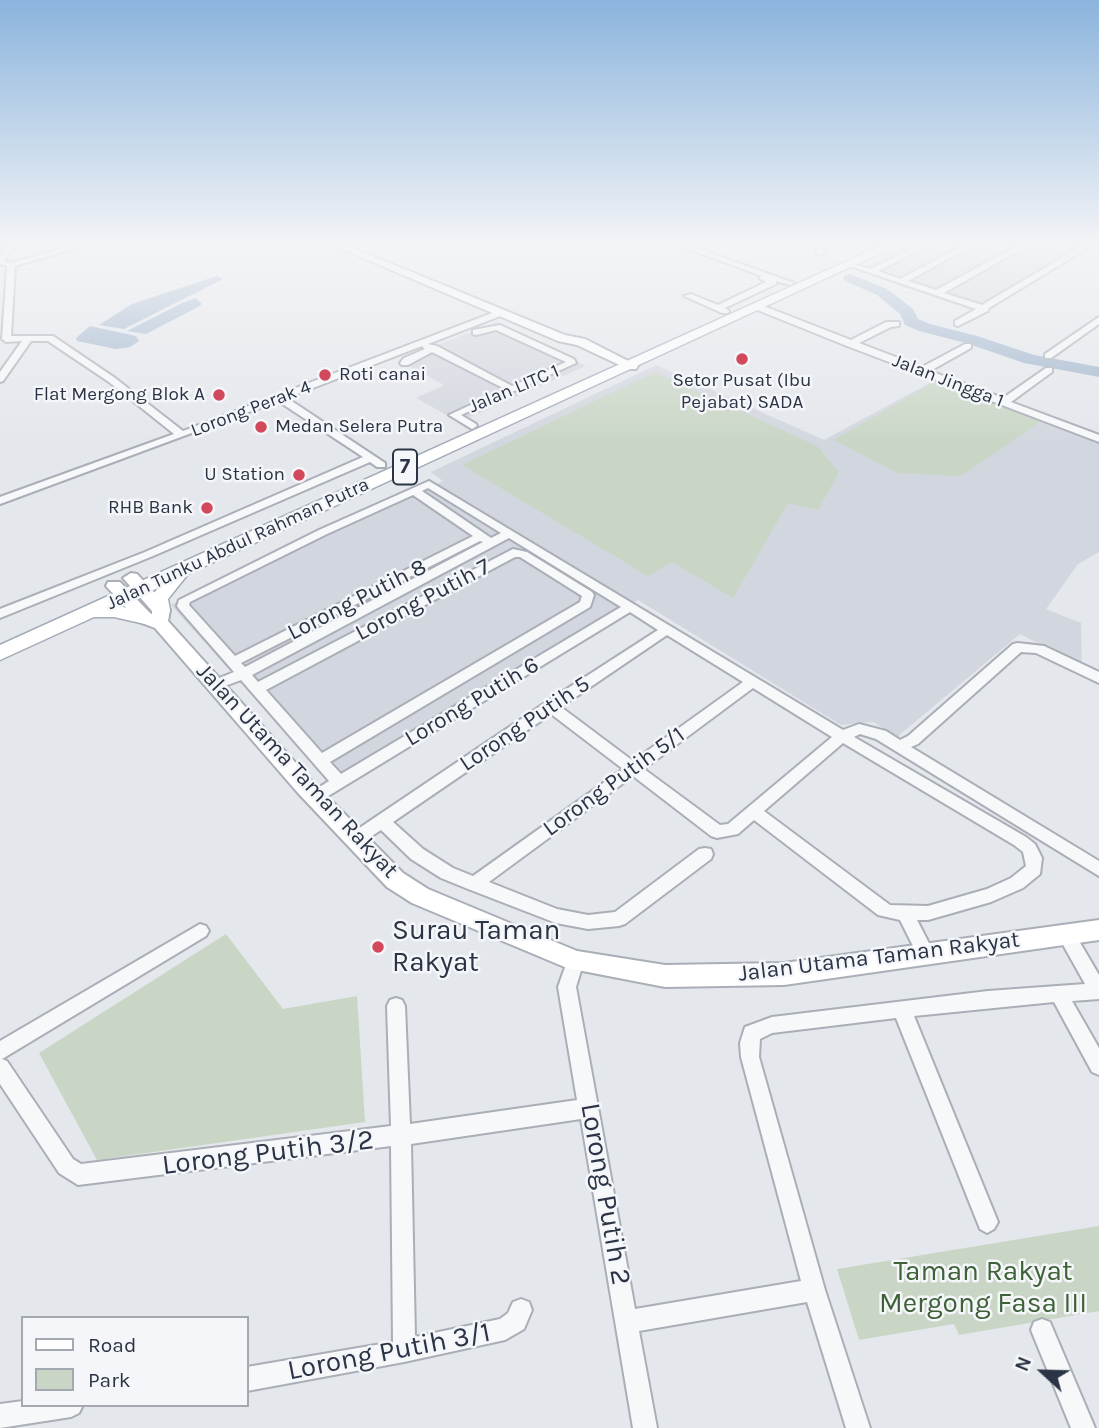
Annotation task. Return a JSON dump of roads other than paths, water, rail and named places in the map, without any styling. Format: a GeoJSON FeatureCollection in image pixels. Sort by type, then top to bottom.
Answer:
{"type":"FeatureCollection","features":[{"type":"Feature","properties":{"kind":"main road","name":"Jalan Tunku Abdul Rahman Putra"},"geometry":{"type":"LineString","coordinates":[[0,638],[127,587],[191,565],[620,366],[721,310]]}},
{"type":"Feature","properties":{"kind":"main road","name":"Jalan Tunku Abdul Rahman Putra"},"geometry":{"type":"LineString","coordinates":[[0,653],[84,615],[127,587],[244,520],[376,462],[472,426],[752,310]]}},
{"type":"Feature","properties":{"kind":"main road"},"geometry":{"type":"LineString","coordinates":[[84,615],[114,611],[156,617],[159,598],[169,584],[191,565]]}},
{"type":"Feature","properties":{"kind":"street"},"geometry":{"type":"LineString","coordinates":[[6,310],[5,337],[10,340],[50,338],[182,435]]}},
{"type":"Feature","properties":{"kind":"street"},"geometry":{"type":"LineString","coordinates":[[492,310],[562,338],[570,347],[620,366]]}},
{"type":"Feature","properties":{"kind":"street","name":"Jalan Jingga 1"},"geometry":{"type":"LineString","coordinates":[[765,310],[922,372],[1097,436]]}},
{"type":"Feature","properties":{"kind":"street"},"geometry":{"type":"LineString","coordinates":[[958,323],[984,310]]}},
{"type":"Feature","properties":{"kind":"street","name":"Lorong Perak 4"},"geometry":{"type":"LineString","coordinates":[[0,500],[182,435],[500,313]]}},
{"type":"Feature","properties":{"kind":"street"},"geometry":{"type":"LineString","coordinates":[[1048,356],[1099,320]]}},
{"type":"Feature","properties":{"kind":"street"},"geometry":{"type":"LineString","coordinates":[[850,344],[889,324],[896,324]]}},
{"type":"Feature","properties":{"kind":"street","name":"Jalan LITC 1"},"geometry":{"type":"LineString","coordinates":[[432,349],[489,327],[497,327],[571,361],[569,365],[454,415],[472,426]]}},
{"type":"Feature","properties":{"kind":"street"},"geometry":{"type":"LineString","coordinates":[[0,379],[27,340]]}},
{"type":"Feature","properties":{"kind":"street"},"geometry":{"type":"LineString","coordinates":[[421,343],[512,390]]}},
{"type":"Feature","properties":{"kind":"street"},"geometry":{"type":"LineString","coordinates":[[922,372],[968,346]]}},
{"type":"Feature","properties":{"kind":"street"},"geometry":{"type":"LineString","coordinates":[[405,363],[407,359],[432,349]]}},
{"type":"Feature","properties":{"kind":"street"},"geometry":{"type":"LineString","coordinates":[[1003,402],[1049,370]]}},
{"type":"Feature","properties":{"kind":"street"},"geometry":{"type":"LineString","coordinates":[[279,397],[376,462]]}},
{"type":"Feature","properties":{"kind":"street"},"geometry":{"type":"LineString","coordinates":[[339,782],[183,606],[185,600],[413,490],[424,485],[433,485],[508,534],[1020,841],[1029,848],[1034,858],[1034,869],[1017,883],[991,895],[928,913],[906,915],[884,910],[754,812]]}},
{"type":"Feature","properties":{"kind":"street"},"geometry":{"type":"LineString","coordinates":[[413,490],[486,539]]}},
{"type":"Feature","properties":{"kind":"street"},"geometry":{"type":"LineString","coordinates":[[0,614],[244,520]]}},
{"type":"Feature","properties":{"kind":"street"},"geometry":{"type":"LineString","coordinates":[[217,684],[243,674],[486,539],[508,534]]}},
{"type":"Feature","properties":{"kind":"street","name":"Lorong Putih 8"},"geometry":{"type":"LineString","coordinates":[[233,663],[486,539]]}},
{"type":"Feature","properties":{"kind":"street","name":"Lorong Putih 7"},"geometry":{"type":"LineString","coordinates":[[257,689],[513,553],[523,554],[588,595]]}},
{"type":"Feature","properties":{"kind":"street","name":"Jalan Utama Taman Rakyat"},"geometry":{"type":"LineString","coordinates":[[127,587],[217,684],[314,797],[394,880],[420,896],[575,961],[665,976],[784,974],[1099,930]]}},
{"type":"Feature","properties":{"kind":"street","name":"Lorong Putih 6"},"geometry":{"type":"LineString","coordinates":[[321,761],[586,604],[588,595]]}},
{"type":"Feature","properties":{"kind":"street","name":"Lorong Putih 6"},"geometry":{"type":"LineString","coordinates":[[314,797],[630,607]]}},
{"type":"Feature","properties":{"kind":"street","name":"Lorong Putih 5"},"geometry":{"type":"LineString","coordinates":[[355,839],[668,629]]}},
{"type":"Feature","properties":{"kind":"street"},"geometry":{"type":"LineString","coordinates":[[898,746],[913,740],[1018,647],[1039,649],[1099,678]]}},
{"type":"Feature","properties":{"kind":"street","name":"Lorong Putih 5/1"},"geometry":{"type":"LineString","coordinates":[[474,884],[754,681]]}},
{"type":"Feature","properties":{"kind":"street"},"geometry":{"type":"LineString","coordinates":[[550,706],[717,832],[732,830],[842,736],[859,730],[881,735],[1099,869]]}},
{"type":"Feature","properties":{"kind":"street"},"geometry":{"type":"LineString","coordinates":[[382,821],[417,854],[447,873],[556,916],[588,922],[618,919],[705,854]]}},
{"type":"Feature","properties":{"kind":"street"},"geometry":{"type":"LineString","coordinates":[[906,915],[925,953]]}},
{"type":"Feature","properties":{"kind":"street"},"geometry":{"type":"LineString","coordinates":[[0,1051],[200,931]]}},
{"type":"Feature","properties":{"kind":"street"},"geometry":{"type":"LineString","coordinates":[[858,1428],[814,1290],[750,1057],[749,1043],[752,1033],[772,1025],[1058,993],[1099,991],[1066,934]]}},
{"type":"Feature","properties":{"kind":"street","name":"Lorong Putih 2"},"geometry":{"type":"LineString","coordinates":[[575,961],[567,987],[645,1428]]}},
{"type":"Feature","properties":{"kind":"street"},"geometry":{"type":"LineString","coordinates":[[1058,993],[1099,1066]]}},
{"type":"Feature","properties":{"kind":"street"},"geometry":{"type":"LineString","coordinates":[[396,1006],[402,1135],[404,1351]]}},
{"type":"Feature","properties":{"kind":"street"},"geometry":{"type":"LineString","coordinates":[[902,1010],[987,1222]]}},
{"type":"Feature","properties":{"kind":"street","name":"Lorong Putih 3/2"},"geometry":{"type":"LineString","coordinates":[[0,1068],[66,1166],[78,1175],[402,1135],[590,1108]]}},
{"type":"Feature","properties":{"kind":"street"},"geometry":{"type":"LineString","coordinates":[[627,1322],[814,1290]]}},
{"type":"Feature","properties":{"kind":"street","name":"Lorong Putih 3/1"},"geometry":{"type":"LineString","coordinates":[[248,1379],[404,1351],[505,1329],[516,1321],[521,1310]]}},
{"type":"Feature","properties":{"kind":"street"},"geometry":{"type":"LineString","coordinates":[[1042,1330],[1083,1428]]}},
{"type":"Feature","properties":{"kind":"street"},"geometry":{"type":"LineString","coordinates":[[0,1416],[58,1407]]}},
{"type":"Feature","properties":{"kind":"water"},"geometry":{"type":"Polygon","coordinates":[[[123,310],[162,310],[124,329],[99,325],[123,310]]]}},
{"type":"Feature","properties":{"kind":"water"},"geometry":{"type":"Polygon","coordinates":[[[169,310],[193,310],[146,334],[127,331],[169,310]]]}},
{"type":"Feature","properties":{"kind":"water"},"geometry":{"type":"Polygon","coordinates":[[[90,326],[136,336],[139,341],[130,347],[116,349],[77,341],[76,338],[90,326]]]}},
{"type":"Feature","properties":{"kind":"waterway"},"geometry":{"type":"LineString","coordinates":[[904,310],[911,322],[925,328],[971,339],[1030,359],[1099,372]]}},
{"type":"Feature","properties":{"kind":"place","name":"Setor Pusat (Ibu Pejabat) SADA"},"geometry":{"type":"Point","coordinates":[742,359]}},
{"type":"Feature","properties":{"kind":"place","name":"Roti canai"},"geometry":{"type":"Point","coordinates":[325,375]}},
{"type":"Feature","properties":{"kind":"place","name":"Flat Mergong Blok A"},"geometry":{"type":"Point","coordinates":[219,395]}},
{"type":"Feature","properties":{"kind":"place","name":"Medan Selera Putra"},"geometry":{"type":"Point","coordinates":[261,427]}},
{"type":"Feature","properties":{"kind":"place","name":"U Station"},"geometry":{"type":"Point","coordinates":[299,475]}},
{"type":"Feature","properties":{"kind":"place","name":"RHB Bank"},"geometry":{"type":"Point","coordinates":[207,508]}},
{"type":"Feature","properties":{"kind":"place","name":"Surau Taman Rakyat"},"geometry":{"type":"Point","coordinates":[378,947]}},
{"type":"Feature","properties":{"kind":"park label","name":"Taman Rakyat Mergong Fasa III"},"geometry":{"type":"Point","coordinates":[983,1288]}}]}
